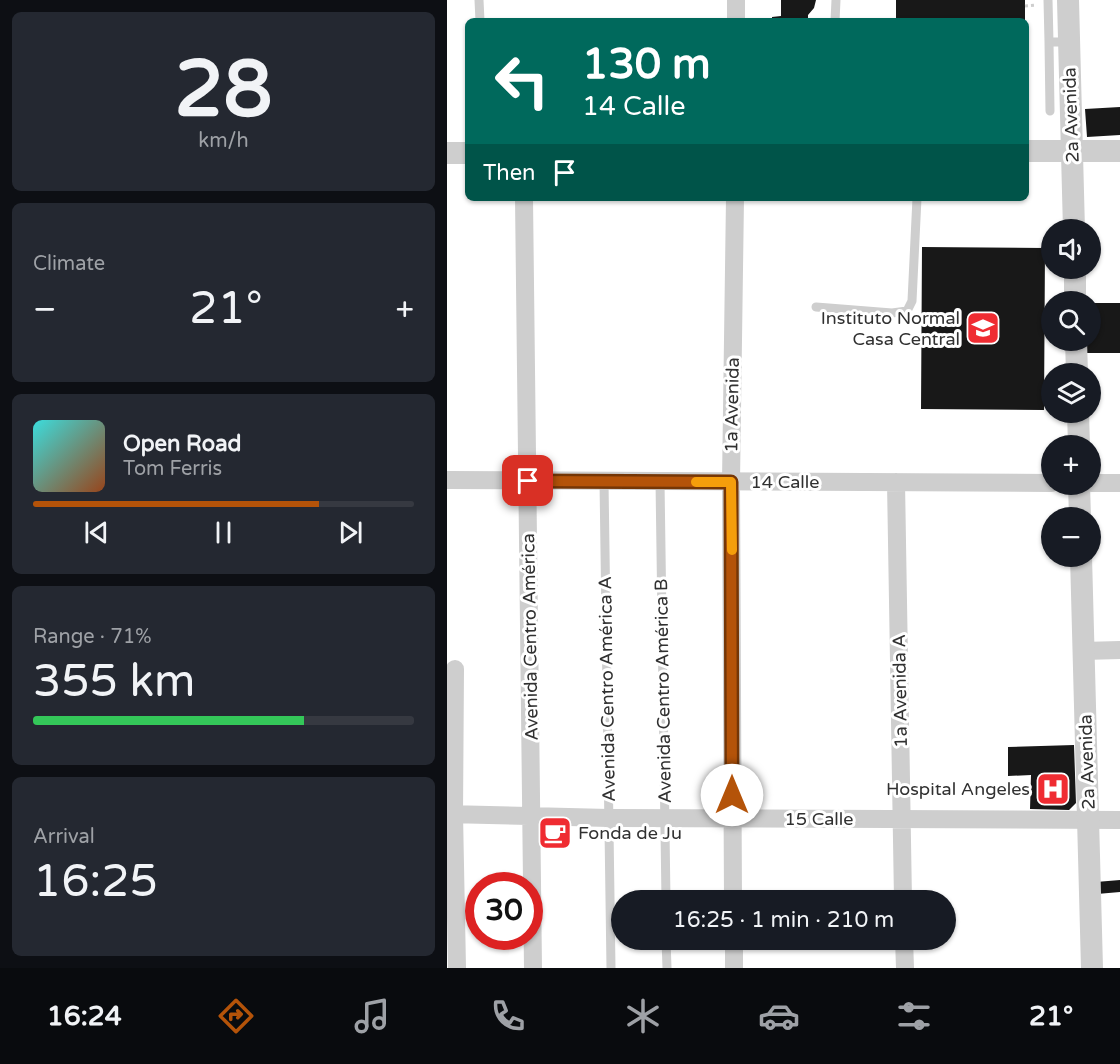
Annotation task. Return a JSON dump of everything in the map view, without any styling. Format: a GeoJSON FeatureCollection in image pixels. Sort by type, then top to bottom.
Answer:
{"type":"FeatureCollection","features":[{"type":"Feature","properties":{"kind":"street"},"geometry":{"type":"LineString","coordinates":[[736,0],[736,18]]}},
{"type":"Feature","properties":{"kind":"street","name":"2a Avenida"},"geometry":{"type":"LineString","coordinates":[[1068,0],[1059,42],[1072,151],[1074,219]]}},
{"type":"Feature","properties":{"kind":"street"},"geometry":{"type":"LineString","coordinates":[[1029,151],[1120,152]]}},
{"type":"Feature","properties":{"kind":"street"},"geometry":{"type":"LineString","coordinates":[[447,153],[465,153]]}},
{"type":"Feature","properties":{"kind":"street","name":"Avenida Centro América"},"geometry":{"type":"LineString","coordinates":[[524,201],[533,968]]}},
{"type":"Feature","properties":{"kind":"street","name":"1a Avenida"},"geometry":{"type":"LineString","coordinates":[[733,890],[731,482],[735,201]]}},
{"type":"Feature","properties":{"kind":"street","name":"14 Calle"},"geometry":{"type":"LineString","coordinates":[[447,480],[1041,483]]}},
{"type":"Feature","properties":{"kind":"street","name":"1a Avenida A"},"geometry":{"type":"LineString","coordinates":[[896,482],[903,890]]}},
{"type":"Feature","properties":{"kind":"street"},"geometry":{"type":"LineString","coordinates":[[1101,483],[1120,483]]}},
{"type":"Feature","properties":{"kind":"street","name":"2a Avenida"},"geometry":{"type":"LineString","coordinates":[[1081,567],[1092,968]]}},
{"type":"Feature","properties":{"kind":"street"},"geometry":{"type":"LineString","coordinates":[[1083,651],[1120,650]]}},
{"type":"Feature","properties":{"kind":"street"},"geometry":{"type":"LineString","coordinates":[[455,669],[450,814],[457,968]]}},
{"type":"Feature","properties":{"kind":"street","name":"15 Calle"},"geometry":{"type":"LineString","coordinates":[[450,814],[609,818],[1120,820]]}},
{"type":"Feature","properties":{"kind":"street"},"geometry":{"type":"LineString","coordinates":[[734,950],[734,968]]}},
{"type":"Feature","properties":{"kind":"street"},"geometry":{"type":"LineString","coordinates":[[904,950],[905,968]]}},
{"type":"Feature","properties":{"kind":"lane"},"geometry":{"type":"LineString","coordinates":[[479,0],[480,18]]}},
{"type":"Feature","properties":{"kind":"lane"},"geometry":{"type":"LineString","coordinates":[[835,18],[836,0]]}},
{"type":"Feature","properties":{"kind":"lane"},"geometry":{"type":"LineString","coordinates":[[1048,0],[1059,42],[1050,111]]}},
{"type":"Feature","properties":{"kind":"lane"},"geometry":{"type":"LineString","coordinates":[[816,307],[893,313],[907,311],[912,301],[917,201]]}},
{"type":"Feature","properties":{"kind":"lane","name":"Avenida Centro América A"},"geometry":{"type":"LineString","coordinates":[[604,481],[611,968]]}},
{"type":"Feature","properties":{"kind":"lane","name":"Avenida Centro América B"},"geometry":{"type":"LineString","coordinates":[[660,481],[666,890]]}},
{"type":"Feature","properties":{"kind":"lane"},"geometry":{"type":"LineString","coordinates":[[666,950],[667,968]]}},
{"type":"Feature","properties":{"kind":"building"},"geometry":{"type":"Polygon","coordinates":[[[781,0],[816,0],[808,18],[772,18],[781,16],[781,0]]]}},
{"type":"Feature","properties":{"kind":"building"},"geometry":{"type":"Polygon","coordinates":[[[896,0],[1025,0],[1025,18],[896,18],[896,0]]]}},
{"type":"Feature","properties":{"kind":"building"},"geometry":{"type":"Polygon","coordinates":[[[1120,107],[1120,135],[1087,137],[1085,109],[1120,107]]]}},
{"type":"Feature","properties":{"kind":"building","name":"Instituto Normal Casa Central"},"geometry":{"type":"Polygon","coordinates":[[[922,247],[1041,248],[1041,279],[1045,279],[1045,291],[1041,291],[1041,351],[1044,351],[1044,363],[1041,363],[1041,410],[921,409],[922,247]]]}},
{"type":"Feature","properties":{"kind":"building"},"geometry":{"type":"Polygon","coordinates":[[[1101,303],[1120,303],[1120,353],[1081,353],[1081,351],[1101,351],[1101,303]]]}},
{"type":"Feature","properties":{"kind":"building","name":"Hospital Angeles"},"geometry":{"type":"Polygon","coordinates":[[[1074,745],[1076,803],[1069,810],[1030,809],[1031,775],[1008,776],[1008,747],[1074,745]]]}},
{"type":"Feature","properties":{"kind":"building"},"geometry":{"type":"Polygon","coordinates":[[[1120,880],[1120,892],[1097,894],[1096,882],[1120,880]]]}},
{"type":"Feature","properties":{"kind":"slow traffic"},"geometry":{"type":"LineString","coordinates":[[696,482],[731,482],[732,550]]}},
{"type":"Feature","properties":{"kind":"place","name":"Instituto Normal Casa Central"},"geometry":{"type":"Point","coordinates":[983,328]}},
{"type":"Feature","properties":{"kind":"place","name":"Hospital Angeles"},"geometry":{"type":"Point","coordinates":[1053,789]}},
{"type":"Feature","properties":{"kind":"place","name":"Fonda de Ju"},"geometry":{"type":"Point","coordinates":[555,833]}},
{"type":"Feature","properties":{"kind":"route"},"geometry":{"type":"LineString","coordinates":[[528,481],[731,482],[732,795]]}}]}
